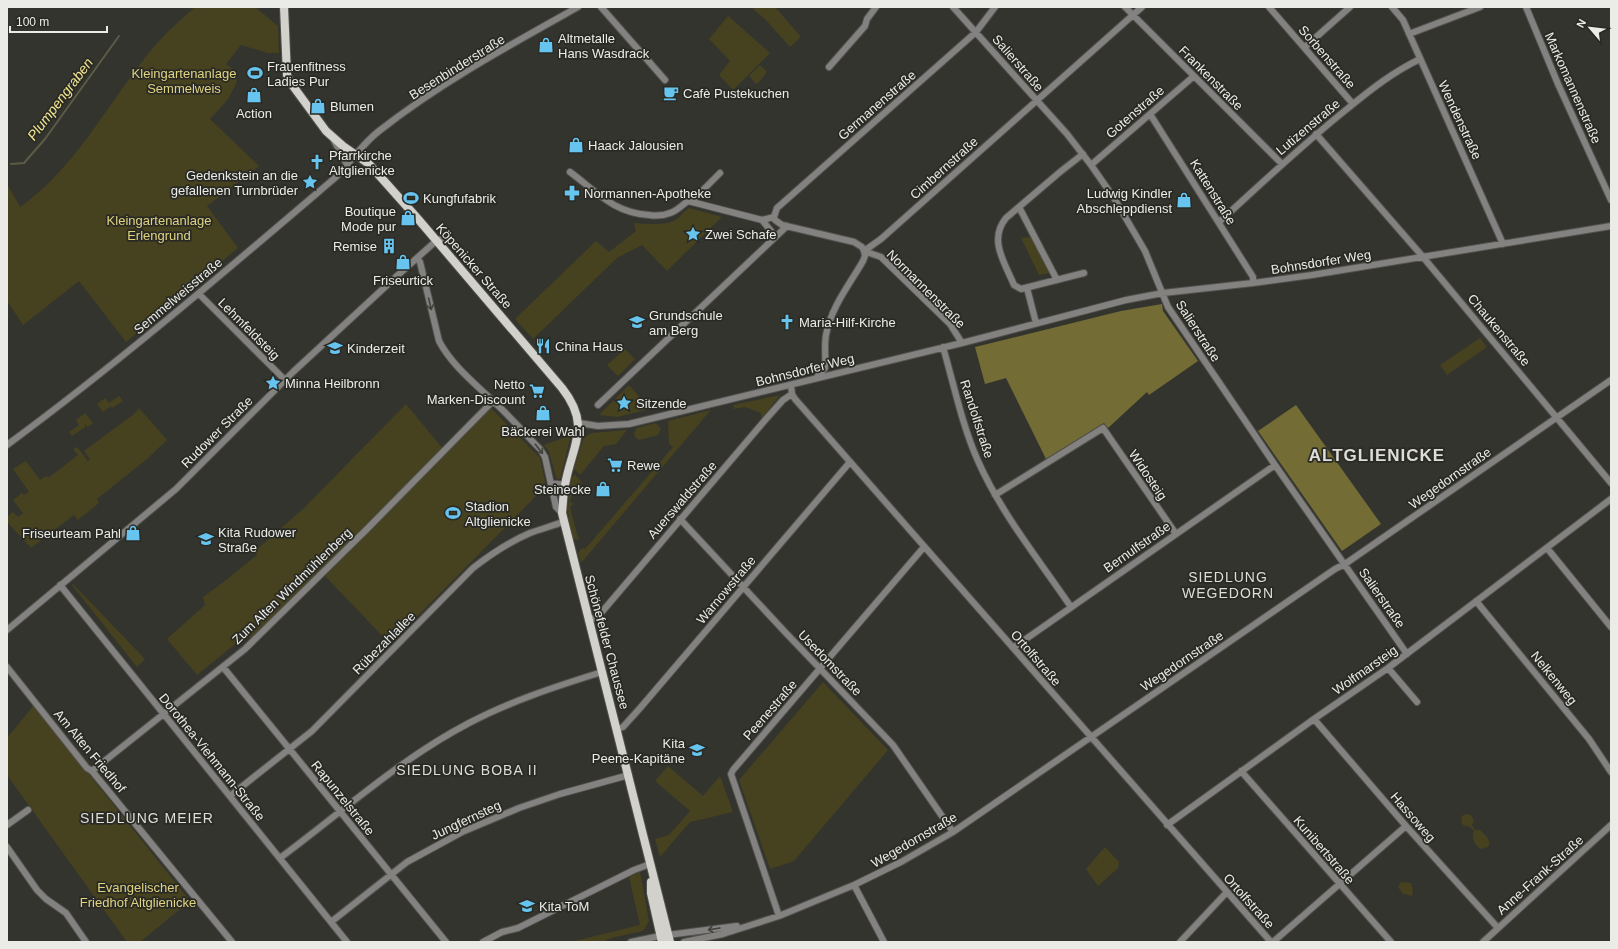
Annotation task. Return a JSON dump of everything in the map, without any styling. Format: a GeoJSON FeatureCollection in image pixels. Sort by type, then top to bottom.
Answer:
{"type":"FeatureCollection","features":[{"type":"Feature","properties":{"kind":"main road","name":"Köpenicker Straße"},"geometry":{"type":"LineString","coordinates":[[284,7],[288,79],[309,109],[333,138],[369,164],[436,241],[570,399],[576,410],[579,423]]}},
{"type":"Feature","properties":{"kind":"main road","name":"Schönefelder Chaussee"},"geometry":{"type":"LineString","coordinates":[[579,423],[578,433],[565,485],[562,513],[563,522],[617,729],[650,866],[651,893],[665,939]]}},
{"type":"Feature","properties":{"kind":"street","name":"Besenbinderstraße"},"geometry":{"type":"LineString","coordinates":[[356,155],[359,150],[379,131],[455,79],[578,7]]}},
{"type":"Feature","properties":{"kind":"street"},"geometry":{"type":"LineString","coordinates":[[601,7],[665,80]]}},
{"type":"Feature","properties":{"kind":"street"},"geometry":{"type":"LineString","coordinates":[[829,67],[864,26],[867,19],[876,7]]}},
{"type":"Feature","properties":{"kind":"street","name":"Salierstraße"},"geometry":{"type":"LineString","coordinates":[[953,7],[1067,134],[1091,165],[1114,198],[1145,251],[1168,307],[1275,465],[1407,654]]}},
{"type":"Feature","properties":{"kind":"street","name":"Germanenstraße"},"geometry":{"type":"LineString","coordinates":[[774,217],[777,208],[976,32],[994,7]]}},
{"type":"Feature","properties":{"kind":"street","name":"Frankenstraße"},"geometry":{"type":"LineString","coordinates":[[1125,7],[1282,164]]}},
{"type":"Feature","properties":{"kind":"street","name":"Cimbernstraße"},"geometry":{"type":"LineString","coordinates":[[864,251],[881,239],[1142,7]]}},
{"type":"Feature","properties":{"kind":"street","name":"Sorbenstraße"},"geometry":{"type":"LineString","coordinates":[[1269,7],[1353,104]]}},
{"type":"Feature","properties":{"kind":"street"},"geometry":{"type":"LineString","coordinates":[[1305,47],[1350,7]]}},
{"type":"Feature","properties":{"kind":"street","name":"Wendenstraße"},"geometry":{"type":"LineString","coordinates":[[1392,7],[1403,20],[1504,244]]}},
{"type":"Feature","properties":{"kind":"street"},"geometry":{"type":"LineString","coordinates":[[1409,34],[1480,7]]}},
{"type":"Feature","properties":{"kind":"street","name":"Markomannenstraße"},"geometry":{"type":"LineString","coordinates":[[1526,7],[1558,84],[1611,200]]}},
{"type":"Feature","properties":{"kind":"street","name":"Lutizenstraße"},"geometry":{"type":"LineString","coordinates":[[1219,222],[1316,134],[1353,104],[1402,68],[1420,59]]}},
{"type":"Feature","properties":{"kind":"street","name":"Gotenstraße"},"geometry":{"type":"LineString","coordinates":[[1091,165],[1194,76]]}},
{"type":"Feature","properties":{"kind":"street","name":"Kattenstraße"},"geometry":{"type":"LineString","coordinates":[[1150,114],[1253,277],[1253,283]]}},
{"type":"Feature","properties":{"kind":"street"},"geometry":{"type":"LineString","coordinates":[[1316,134],[1424,257]]}},
{"type":"Feature","properties":{"kind":"street","name":"Köpenicker Straße"},"geometry":{"type":"LineString","coordinates":[[333,138],[336,146],[344,157],[347,166]]}},
{"type":"Feature","properties":{"kind":"street"},"geometry":{"type":"LineString","coordinates":[[1083,154],[1019,207],[1001,224],[997,240],[1014,285],[1021,289],[1084,273]]}},
{"type":"Feature","properties":{"kind":"street","name":"Semmelweisstraße"},"geometry":{"type":"LineString","coordinates":[[7,445],[107,369],[199,294],[347,166],[356,155]]}},
{"type":"Feature","properties":{"kind":"street"},"geometry":{"type":"LineString","coordinates":[[570,172],[612,205],[633,214],[652,216],[663,215],[674,211],[688,201],[762,220],[774,217]]}},
{"type":"Feature","properties":{"kind":"street"},"geometry":{"type":"LineString","coordinates":[[693,202],[695,198],[720,173]]}},
{"type":"Feature","properties":{"kind":"street"},"geometry":{"type":"LineString","coordinates":[[1019,207],[1057,280]]}},
{"type":"Feature","properties":{"kind":"street","name":"Normannenstraße"},"geometry":{"type":"LineString","coordinates":[[774,217],[777,222],[787,226],[854,242],[862,247],[864,251],[882,257],[950,324],[962,343]]}},
{"type":"Feature","properties":{"kind":"street"},"geometry":{"type":"LineString","coordinates":[[762,220],[776,236]]}},
{"type":"Feature","properties":{"kind":"street"},"geometry":{"type":"LineString","coordinates":[[598,405],[787,226]]}},
{"type":"Feature","properties":{"kind":"street","name":"Bohnsdorfer Weg"},"geometry":{"type":"LineString","coordinates":[[579,423],[598,426],[629,424],[962,343],[1126,300],[1163,293],[1253,283],[1424,257],[1611,226]]}},
{"type":"Feature","properties":{"kind":"street","name":"Rudower Straße"},"geometry":{"type":"LineString","coordinates":[[7,630],[176,489],[285,380],[436,241],[445,237]]}},
{"type":"Feature","properties":{"kind":"street"},"geometry":{"type":"LineString","coordinates":[[816,378],[825,368],[825,342],[829,322],[863,261],[865,256],[864,251]]}},
{"type":"Feature","properties":{"kind":"street","name":"Chaukenstraße"},"geometry":{"type":"LineString","coordinates":[[1424,257],[1611,484]]}},
{"type":"Feature","properties":{"kind":"street"},"geometry":{"type":"LineString","coordinates":[[417,258],[420,262],[441,346],[451,360],[540,449],[545,457],[556,507],[562,513]]}},
{"type":"Feature","properties":{"kind":"street"},"geometry":{"type":"LineString","coordinates":[[1027,288],[1036,323]]}},
{"type":"Feature","properties":{"kind":"street","name":"Lehmfeldsteig"},"geometry":{"type":"LineString","coordinates":[[199,294],[285,380]]}},
{"type":"Feature","properties":{"kind":"street","name":"Randolfstraße"},"geometry":{"type":"LineString","coordinates":[[943,347],[970,440],[980,465],[995,495],[1071,607]]}},
{"type":"Feature","properties":{"kind":"street","name":"Wegedornstraße"},"geometry":{"type":"LineString","coordinates":[[684,942],[723,934],[778,916],[854,885],[901,862],[953,832],[1611,380]]}},
{"type":"Feature","properties":{"kind":"street"},"geometry":{"type":"LineString","coordinates":[[791,385],[792,394]]}},
{"type":"Feature","properties":{"kind":"street","name":"Ortolfstraße"},"geometry":{"type":"LineString","coordinates":[[792,394],[924,548],[1226,892],[1272,942]]}},
{"type":"Feature","properties":{"kind":"street","name":"Auerswaldstraße"},"geometry":{"type":"LineString","coordinates":[[588,620],[595,618],[601,612],[783,400],[792,394]]}},
{"type":"Feature","properties":{"kind":"street","name":"Zum Alten Windmühlenberg"},"geometry":{"type":"LineString","coordinates":[[92,771],[223,667],[260,635],[493,401]]}},
{"type":"Feature","properties":{"kind":"street","name":"Widosteig"},"geometry":{"type":"LineString","coordinates":[[995,495],[1049,463],[1103,428],[1176,534]]}},
{"type":"Feature","properties":{"kind":"street","name":"Warnowstraße"},"geometry":{"type":"LineString","coordinates":[[617,729],[623,727],[850,462]]}},
{"type":"Feature","properties":{"kind":"street","name":"Bernulfstraße"},"geometry":{"type":"LineString","coordinates":[[1013,648],[1275,465]]}},
{"type":"Feature","properties":{"kind":"street"},"geometry":{"type":"LineString","coordinates":[[550,483],[565,485]]}},
{"type":"Feature","properties":{"kind":"street","name":"Wolfmarsteig"},"geometry":{"type":"LineString","coordinates":[[1167,825],[1314,719],[1388,668],[1611,500]]}},
{"type":"Feature","properties":{"kind":"street","name":"Usedomstraße"},"geometry":{"type":"LineString","coordinates":[[680,519],[893,745],[953,832]]}},
{"type":"Feature","properties":{"kind":"street","name":"Rübezahlallee"},"geometry":{"type":"LineString","coordinates":[[230,796],[312,731],[474,568],[489,555],[510,542],[563,522]]}},
{"type":"Feature","properties":{"kind":"street","name":"Peenestraße"},"geometry":{"type":"LineString","coordinates":[[778,916],[731,774],[732,770],[924,548]]}},
{"type":"Feature","properties":{"kind":"street"},"geometry":{"type":"LineString","coordinates":[[1546,548],[1611,627]]}},
{"type":"Feature","properties":{"kind":"street","name":"Dorothea-Viehmann-Straße"},"geometry":{"type":"LineString","coordinates":[[60,585],[347,942]]}},
{"type":"Feature","properties":{"kind":"street","name":"Nelkenweg"},"geometry":{"type":"LineString","coordinates":[[1476,601],[1589,739],[1611,772]]}},
{"type":"Feature","properties":{"kind":"street","name":"Am Alten Friedhof"},"geometry":{"type":"LineString","coordinates":[[7,666],[87,768],[92,771],[232,942]]}},
{"type":"Feature","properties":{"kind":"street","name":"Rapunzelstraße"},"geometry":{"type":"LineString","coordinates":[[223,667],[446,942]]}},
{"type":"Feature","properties":{"kind":"street"},"geometry":{"type":"LineString","coordinates":[[1388,668],[1417,702]]}},
{"type":"Feature","properties":{"kind":"street"},"geometry":{"type":"LineString","coordinates":[[280,858],[411,758],[470,722],[536,693],[602,672]]}},
{"type":"Feature","properties":{"kind":"street","name":"Hassoweg"},"geometry":{"type":"LineString","coordinates":[[1314,719],[1406,826],[1498,928]]}},
{"type":"Feature","properties":{"kind":"street","name":"Kunibertstraße"},"geometry":{"type":"LineString","coordinates":[[1241,771],[1391,942]]}},
{"type":"Feature","properties":{"kind":"street","name":"Jungfernsteg"},"geometry":{"type":"LineString","coordinates":[[330,922],[390,874],[418,856],[462,832],[489,820],[560,794],[628,775]]}},
{"type":"Feature","properties":{"kind":"street"},"geometry":{"type":"LineString","coordinates":[[7,825],[28,810]]}},
{"type":"Feature","properties":{"kind":"street","name":"Anne-Frank-Straße"},"geometry":{"type":"LineString","coordinates":[[1484,942],[1611,825]]}},
{"type":"Feature","properties":{"kind":"street"},"geometry":{"type":"LineString","coordinates":[[1272,942],[1340,885],[1406,826]]}},
{"type":"Feature","properties":{"kind":"street"},"geometry":{"type":"LineString","coordinates":[[7,847],[37,890],[46,899],[66,913],[86,942]]}},
{"type":"Feature","properties":{"kind":"street"},"geometry":{"type":"LineString","coordinates":[[483,942],[502,932],[518,928],[634,870],[650,866]]}},
{"type":"Feature","properties":{"kind":"street"},"geometry":{"type":"LineString","coordinates":[[854,885],[884,942]]}},
{"type":"Feature","properties":{"kind":"street"},"geometry":{"type":"LineString","coordinates":[[1180,942],[1226,892]]}},
{"type":"Feature","properties":{"kind":"street","name":"Wegedornstraße"},"geometry":{"type":"LineString","coordinates":[[631,942],[665,939],[747,926]]}},
{"type":"Feature","properties":{"kind":"green space"},"geometry":{"type":"Polygon","coordinates":[[[195,7],[255,7],[278,26],[279,53],[268,53],[241,45],[226,64],[235,71],[237,82],[228,99],[210,119],[259,166],[207,206],[238,248],[210,271],[211,273],[126,342],[79,281],[23,325],[7,301],[7,184],[20,207],[39,192],[72,157],[150,52],[168,32],[195,7]]]}},
{"type":"Feature","properties":{"kind":"green space"},"geometry":{"type":"Polygon","coordinates":[[[751,7],[775,7],[801,37],[790,47],[765,19],[751,7]]]}},
{"type":"Feature","properties":{"kind":"green space"},"geometry":{"type":"Polygon","coordinates":[[[728,16],[770,53],[733,90],[719,75],[730,61],[709,39],[728,16]]]}},
{"type":"Feature","properties":{"kind":"green space"},"geometry":{"type":"Polygon","coordinates":[[[760,65],[767,72],[756,84],[749,76],[760,65]]]}},
{"type":"Feature","properties":{"kind":"green space"},"geometry":{"type":"Polygon","coordinates":[[[689,208],[722,217],[667,271],[642,245],[617,258],[533,339],[515,319],[596,241],[609,252],[636,231],[634,223],[668,223],[677,219],[689,208]]]}},
{"type":"Feature","properties":{"kind":"green space"},"geometry":{"type":"Polygon","coordinates":[[[1031,237],[1049,273],[1039,275],[1021,238],[1031,237]]]}},
{"type":"Feature","properties":{"kind":"green space"},"geometry":{"type":"Polygon","coordinates":[[[1480,338],[1487,347],[1447,375],[1440,365],[1480,338]]]}},
{"type":"Feature","properties":{"kind":"green space"},"geometry":{"type":"Polygon","coordinates":[[[625,349],[635,359],[618,376],[607,365],[625,349]]]}},
{"type":"Feature","properties":{"kind":"green space"},"geometry":{"type":"Polygon","coordinates":[[[629,385],[650,409],[617,417],[599,415],[629,385]]]}},
{"type":"Feature","properties":{"kind":"green space"},"geometry":{"type":"Polygon","coordinates":[[[780,395],[761,419],[761,413],[745,407],[734,409],[733,405],[780,395]]]}},
{"type":"Feature","properties":{"kind":"green space"},"geometry":{"type":"Polygon","coordinates":[[[119,396],[123,401],[112,408],[111,406],[103,412],[97,404],[105,398],[109,403],[119,396]]]}},
{"type":"Feature","properties":{"kind":"green space"},"geometry":{"type":"Polygon","coordinates":[[[406,404],[443,449],[251,639],[248,636],[240,643],[239,641],[197,675],[167,639],[205,605],[203,597],[257,555],[255,551],[304,508],[406,404]]]}},
{"type":"Feature","properties":{"kind":"green space"},"geometry":{"type":"Polygon","coordinates":[[[139,408],[167,440],[147,459],[97,499],[99,503],[78,520],[74,515],[31,548],[7,522],[7,517],[13,512],[18,517],[23,513],[13,500],[22,493],[24,495],[29,492],[13,469],[26,461],[40,480],[47,476],[48,478],[78,455],[73,449],[77,447],[88,461],[90,459],[84,451],[134,414],[139,408]]]}},
{"type":"Feature","properties":{"kind":"green space","name":"Stadion Altglienicke"},"geometry":{"type":"Polygon","coordinates":[[[491,408],[540,458],[546,486],[390,644],[325,576],[491,408]]]}},
{"type":"Feature","properties":{"kind":"green space"},"geometry":{"type":"Polygon","coordinates":[[[711,410],[581,563],[578,553],[582,548],[585,549],[673,447],[669,444],[668,421],[711,410]]]}},
{"type":"Feature","properties":{"kind":"green space"},"geometry":{"type":"Polygon","coordinates":[[[85,413],[93,423],[88,427],[85,424],[85,427],[72,436],[69,432],[79,425],[76,420],[85,413]]]}},
{"type":"Feature","properties":{"kind":"green space"},"geometry":{"type":"Polygon","coordinates":[[[656,423],[661,429],[658,435],[639,440],[635,437],[634,433],[637,428],[656,423]]]}},
{"type":"Feature","properties":{"kind":"green space"},"geometry":{"type":"Polygon","coordinates":[[[627,430],[616,444],[604,446],[580,475],[574,469],[584,437],[592,433],[627,430]]]}},
{"type":"Feature","properties":{"kind":"green space"},"geometry":{"type":"Polygon","coordinates":[[[571,435],[560,479],[558,479],[556,477],[549,452],[544,445],[571,435]]]}},
{"type":"Feature","properties":{"kind":"green space"},"geometry":{"type":"Polygon","coordinates":[[[575,474],[582,483],[580,488],[576,487],[574,491],[578,493],[577,495],[573,493],[570,502],[574,504],[570,507],[578,538],[581,538],[577,540],[573,539],[572,537],[568,514],[572,477],[575,474]]]}},
{"type":"Feature","properties":{"kind":"green space"},"geometry":{"type":"Polygon","coordinates":[[[73,584],[145,659],[137,667],[72,585],[73,584]]]}},
{"type":"Feature","properties":{"kind":"green space"},"geometry":{"type":"Polygon","coordinates":[[[823,682],[888,750],[794,861],[770,869],[739,780],[823,682]]]}},
{"type":"Feature","properties":{"kind":"green space","name":"Evangelischer Friedhof Altglienicke"},"geometry":{"type":"Polygon","coordinates":[[[34,705],[190,901],[140,942],[127,942],[7,775],[7,738],[34,705]]]}},
{"type":"Feature","properties":{"kind":"green space"},"geometry":{"type":"Polygon","coordinates":[[[668,766],[703,796],[720,776],[733,812],[690,822],[660,857],[655,839],[669,835],[690,811],[655,781],[668,766]]]}},
{"type":"Feature","properties":{"kind":"green space"},"geometry":{"type":"Polygon","coordinates":[[[1466,814],[1472,817],[1474,822],[1472,825],[1475,830],[1480,830],[1487,838],[1489,842],[1488,847],[1481,849],[1475,844],[1473,839],[1474,831],[1470,827],[1463,825],[1461,822],[1462,816],[1466,814]]]}},
{"type":"Feature","properties":{"kind":"green space"},"geometry":{"type":"Polygon","coordinates":[[[1105,847],[1119,862],[1118,868],[1098,886],[1086,869],[1105,847]]]}},
{"type":"Feature","properties":{"kind":"green space"},"geometry":{"type":"Polygon","coordinates":[[[640,872],[649,921],[643,931],[611,938],[602,942],[570,942],[640,925],[629,877],[640,872]]]}},
{"type":"Feature","properties":{"kind":"green space"},"geometry":{"type":"Polygon","coordinates":[[[1401,882],[1411,883],[1413,890],[1412,896],[1403,894],[1398,887],[1401,882]]]}},
{"type":"Feature","properties":{"kind":"shaded area"},"geometry":{"type":"Polygon","coordinates":[[[1162,304],[1163,311],[1198,361],[1149,395],[1147,392],[1108,428],[1104,423],[1046,459],[1006,378],[985,384],[975,347],[1121,311],[1162,304]]]}},
{"type":"Feature","properties":{"kind":"shaded area"},"geometry":{"type":"Polygon","coordinates":[[[1296,405],[1381,524],[1342,551],[1258,431],[1296,405]]]}},
{"type":"Feature","properties":{"kind":"waterway","name":"Plumpengraben"},"geometry":{"type":"LineString","coordinates":[[11,164],[24,163],[45,139],[119,36]]}},
{"type":"Feature","properties":{"kind":"place","name":"Altmetalle Hans Wasdrack"},"geometry":{"type":"Point","coordinates":[546,45]}},
{"type":"Feature","properties":{"kind":"place","name":"Frauenfitness Ladies Pur"},"geometry":{"type":"Point","coordinates":[255,73]}},
{"type":"Feature","properties":{"kind":"place","name":"Cafè Pustekuchen"},"geometry":{"type":"Point","coordinates":[671,93]}},
{"type":"Feature","properties":{"kind":"place","name":"Action"},"geometry":{"type":"Point","coordinates":[254,95]}},
{"type":"Feature","properties":{"kind":"place","name":"Blumen"},"geometry":{"type":"Point","coordinates":[318,106]}},
{"type":"Feature","properties":{"kind":"place","name":"Haack Jalousien"},"geometry":{"type":"Point","coordinates":[576,145]}},
{"type":"Feature","properties":{"kind":"place","name":"Pfarrkirche Altglienicke"},"geometry":{"type":"Point","coordinates":[317,162]}},
{"type":"Feature","properties":{"kind":"place","name":"Gedenkstein an die gefallenen Turnbrüder"},"geometry":{"type":"Point","coordinates":[310,182]}},
{"type":"Feature","properties":{"kind":"place","name":"Normannen-Apotheke"},"geometry":{"type":"Point","coordinates":[572,193]}},
{"type":"Feature","properties":{"kind":"place","name":"Kungfufabrik"},"geometry":{"type":"Point","coordinates":[411,198]}},
{"type":"Feature","properties":{"kind":"place","name":"Ludwig Kindler Abschleppdienst"},"geometry":{"type":"Point","coordinates":[1184,200]}},
{"type":"Feature","properties":{"kind":"place","name":"Boutique Mode pur"},"geometry":{"type":"Point","coordinates":[408,218]}},
{"type":"Feature","properties":{"kind":"place","name":"Zwei Schafe"},"geometry":{"type":"Point","coordinates":[693,234]}},
{"type":"Feature","properties":{"kind":"place","name":"Remise"},"geometry":{"type":"Point","coordinates":[389,246]}},
{"type":"Feature","properties":{"kind":"place","name":"Friseurtick"},"geometry":{"type":"Point","coordinates":[403,262]}},
{"type":"Feature","properties":{"kind":"place","name":"Grundschule am Berg"},"geometry":{"type":"Point","coordinates":[637,322]}},
{"type":"Feature","properties":{"kind":"place","name":"Maria-Hilf-Kirche"},"geometry":{"type":"Point","coordinates":[787,322]}},
{"type":"Feature","properties":{"kind":"place","name":"China Haus"},"geometry":{"type":"Point","coordinates":[543,346]}},
{"type":"Feature","properties":{"kind":"place","name":"Kinderzeit"},"geometry":{"type":"Point","coordinates":[335,348]}},
{"type":"Feature","properties":{"kind":"place","name":"Minna Heilbronn"},"geometry":{"type":"Point","coordinates":[273,383]}},
{"type":"Feature","properties":{"kind":"place","name":"Netto Marken-Discount"},"geometry":{"type":"Point","coordinates":[537,391]}},
{"type":"Feature","properties":{"kind":"place","name":"Sitzende"},"geometry":{"type":"Point","coordinates":[624,403]}},
{"type":"Feature","properties":{"kind":"place","name":"Bäckerei Wahl"},"geometry":{"type":"Point","coordinates":[543,413]}},
{"type":"Feature","properties":{"kind":"place","name":"Rewe"},"geometry":{"type":"Point","coordinates":[615,465]}},
{"type":"Feature","properties":{"kind":"place","name":"Steinecke"},"geometry":{"type":"Point","coordinates":[603,489]}},
{"type":"Feature","properties":{"kind":"place","name":"Stadion Altglienicke"},"geometry":{"type":"Point","coordinates":[453,513]}},
{"type":"Feature","properties":{"kind":"place","name":"Friseurteam Pahl"},"geometry":{"type":"Point","coordinates":[133,533]}},
{"type":"Feature","properties":{"kind":"place","name":"Kita Rudower Straße"},"geometry":{"type":"Point","coordinates":[206,539]}},
{"type":"Feature","properties":{"kind":"place","name":"Kita Peene-Kapitäne"},"geometry":{"type":"Point","coordinates":[697,750]}},
{"type":"Feature","properties":{"kind":"place","name":"Kita ToM"},"geometry":{"type":"Point","coordinates":[527,906]}},
{"type":"Feature","properties":{"kind":"district","name":"ALTGLIENICKE"},"geometry":{"type":"Point","coordinates":[1377,455]}},
{"type":"Feature","properties":{"kind":"district","name":"SIEDLUNG WEGEDORN"},"geometry":{"type":"Point","coordinates":[1228,586]}},
{"type":"Feature","properties":{"kind":"district","name":"SIEDLUNG BOBA II"},"geometry":{"type":"Point","coordinates":[467,770]}},
{"type":"Feature","properties":{"kind":"district","name":"SIEDLUNG MEIER"},"geometry":{"type":"Point","coordinates":[147,818]}},
{"type":"Feature","properties":{"kind":"park label","name":"Kleingartenanlage Semmelweis"},"geometry":{"type":"Point","coordinates":[184,80]}},
{"type":"Feature","properties":{"kind":"park label","name":"Kleingartenanlage Erlengrund"},"geometry":{"type":"Point","coordinates":[159,228]}}]}
